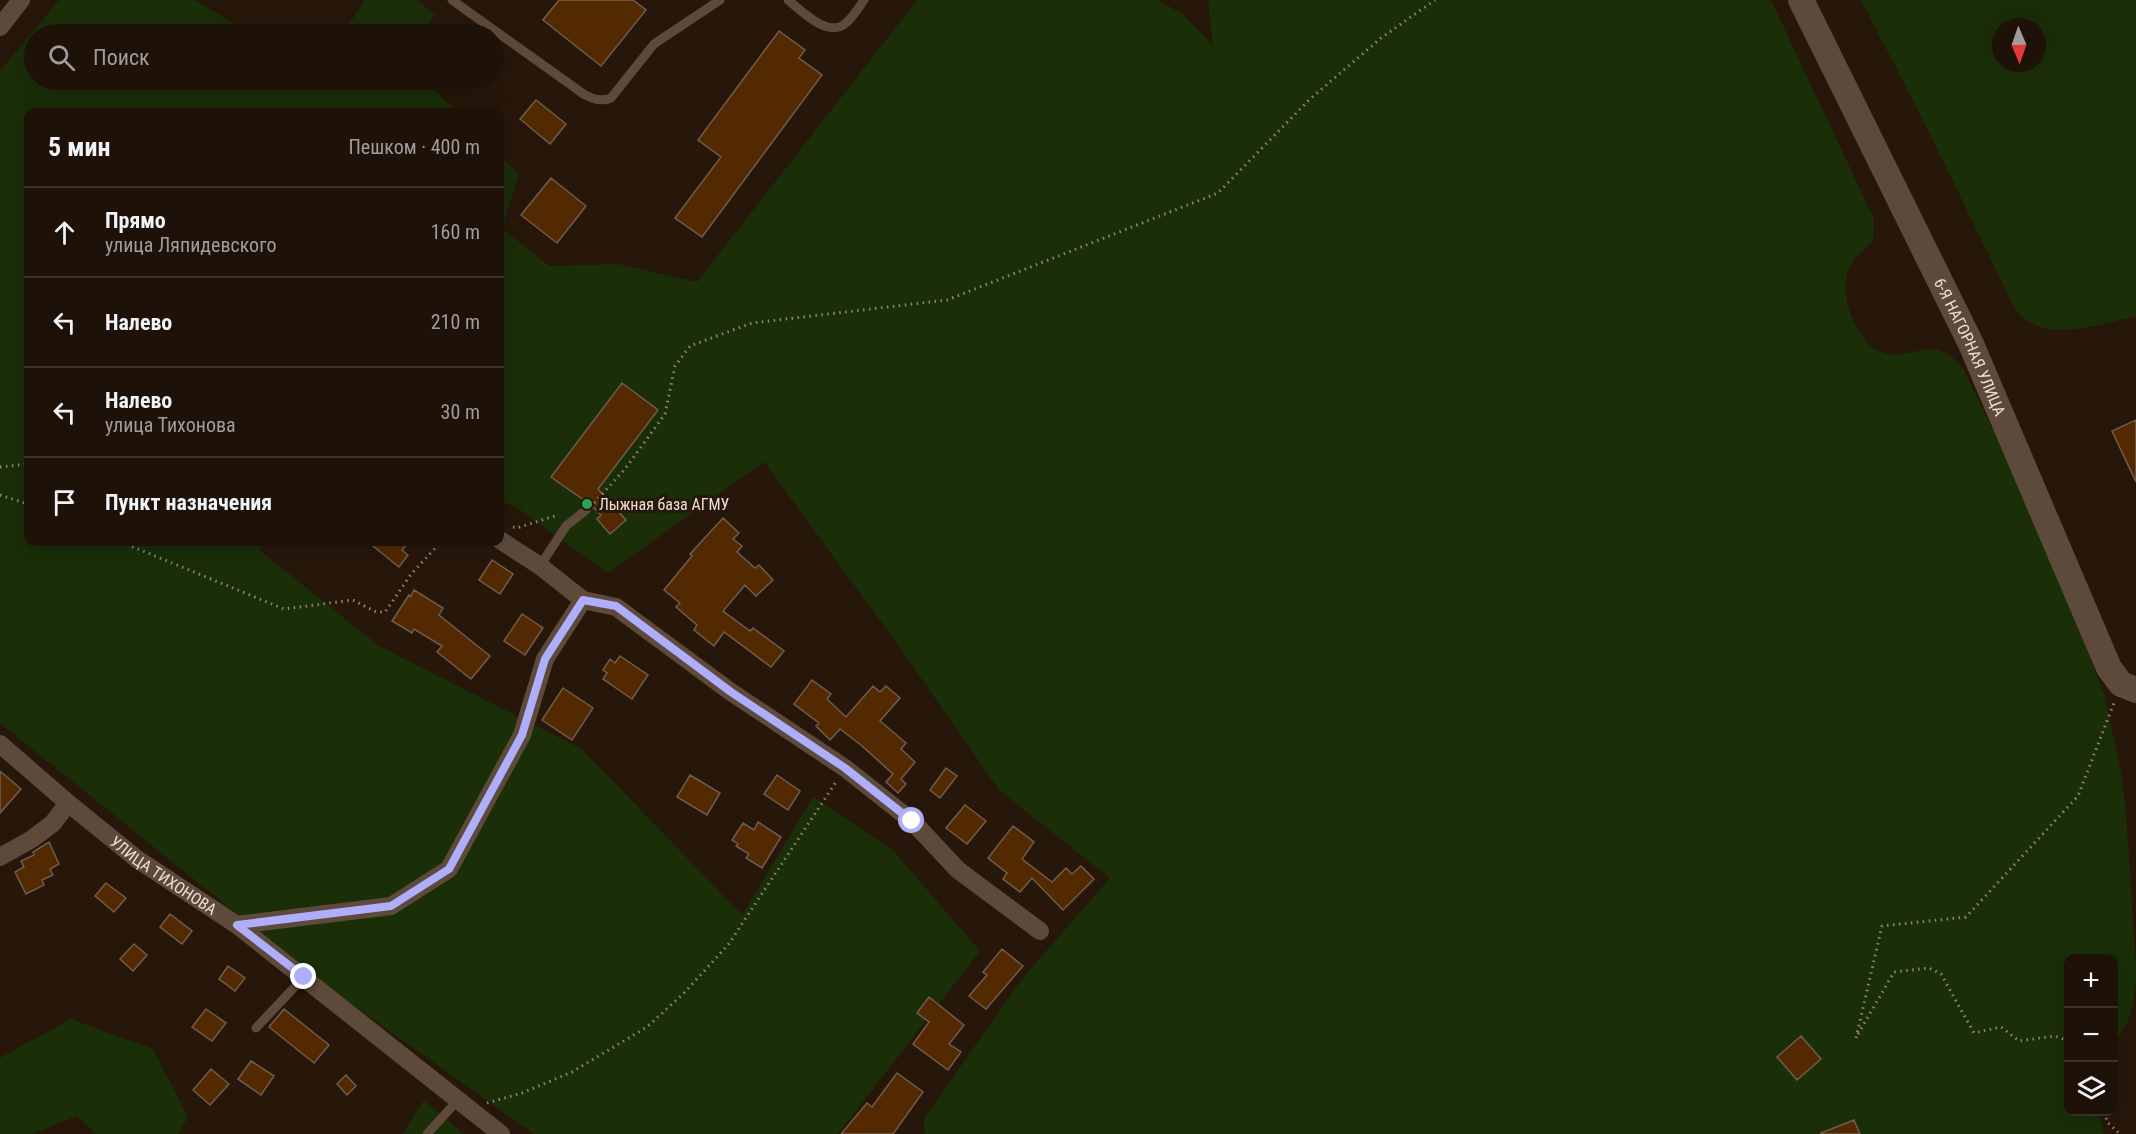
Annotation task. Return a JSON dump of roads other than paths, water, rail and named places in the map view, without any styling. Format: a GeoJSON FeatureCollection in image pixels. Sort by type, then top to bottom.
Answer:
{"type":"FeatureCollection","features":[{"type":"Feature","properties":{"kind":"street"},"geometry":{"type":"LineString","coordinates":[[0,27],[21,0]]}},
{"type":"Feature","properties":{"kind":"street","name":"6-Я НАГОРНАЯ УЛИЦА"},"geometry":{"type":"LineString","coordinates":[[1801,0],[1971,344],[2109,668],[2129,687]]}},
{"type":"Feature","properties":{"kind":"street"},"geometry":{"type":"LineString","coordinates":[[504,543],[540,566],[583,600],[616,606],[731,692],[845,768],[912,821],[958,870],[1040,931]]}},
{"type":"Feature","properties":{"kind":"street"},"geometry":{"type":"LineString","coordinates":[[237,925],[391,906],[449,869],[522,735],[545,659],[583,600]]}},
{"type":"Feature","properties":{"kind":"street","name":"УЛИЦА ТИХОНОВА"},"geometry":{"type":"LineString","coordinates":[[0,744],[137,859],[237,925],[501,1134]]}},
{"type":"Feature","properties":{"kind":"street"},"geometry":{"type":"LineString","coordinates":[[0,857],[53,824],[68,803]]}},
{"type":"Feature","properties":{"kind":"lane"},"geometry":{"type":"LineString","coordinates":[[452,0],[486,24]]}},
{"type":"Feature","properties":{"kind":"lane"},"geometry":{"type":"LineString","coordinates":[[504,37],[585,95],[596,100],[605,100],[611,98],[654,44],[720,0]]}},
{"type":"Feature","properties":{"kind":"lane"},"geometry":{"type":"LineString","coordinates":[[788,0],[822,26],[831,29],[847,22],[864,0]]}},
{"type":"Feature","properties":{"kind":"lane"},"geometry":{"type":"LineString","coordinates":[[540,566],[566,526],[586,510]]}},
{"type":"Feature","properties":{"kind":"lane"},"geometry":{"type":"LineString","coordinates":[[256,1028],[304,977]]}},
{"type":"Feature","properties":{"kind":"lane"},"geometry":{"type":"LineString","coordinates":[[428,1134],[462,1103]]}},
{"type":"Feature","properties":{"kind":"place","name":"Лыжная база АГМУ"},"geometry":{"type":"Point","coordinates":[587,504]}}]}
